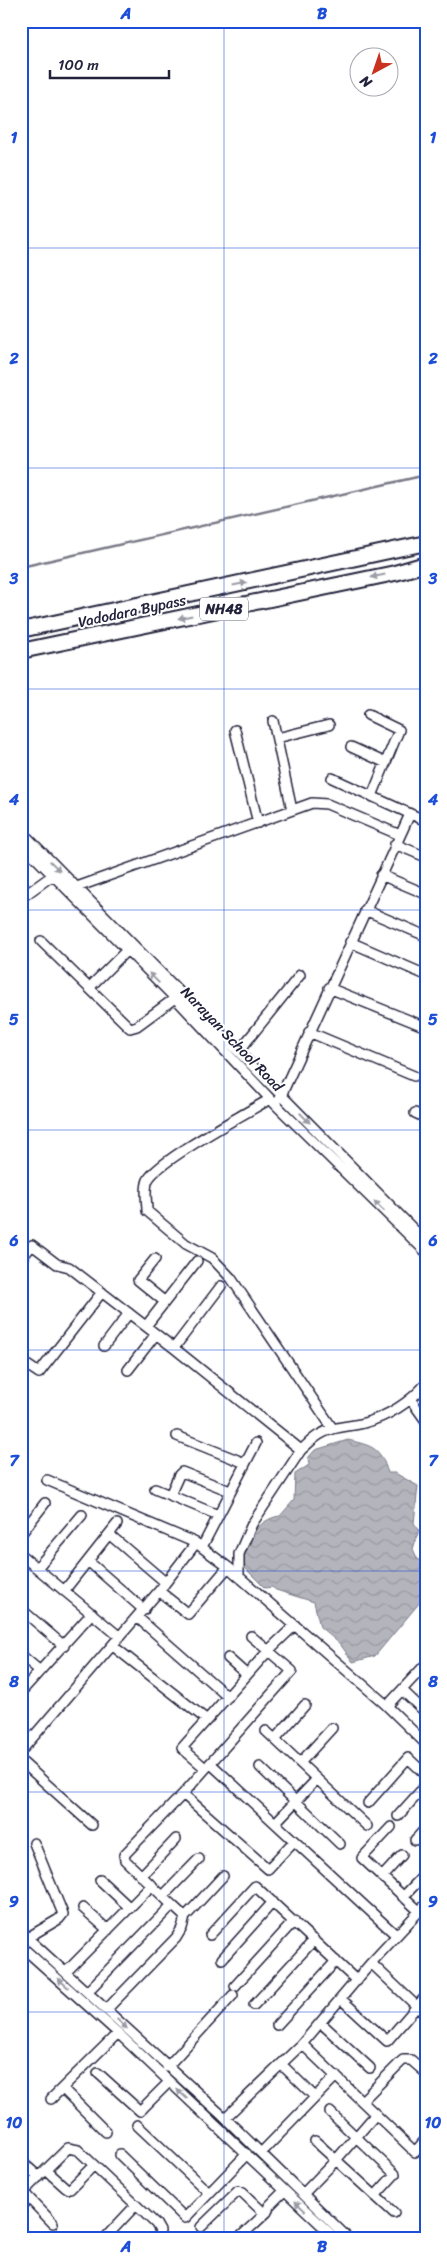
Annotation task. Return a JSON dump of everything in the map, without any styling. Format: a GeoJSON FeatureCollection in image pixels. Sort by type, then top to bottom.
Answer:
{"type":"FeatureCollection","features":[{"type":"Feature","properties":{"kind":"highway","name":"Vadodara Bypass"},"geometry":{"type":"LineString","coordinates":[[21,630],[426,544]]}},
{"type":"Feature","properties":{"kind":"highway","name":"Vadodara Bypass"},"geometry":{"type":"LineString","coordinates":[[21,652],[395,573],[426,564]]}},
{"type":"Feature","properties":{"kind":"main road"},"geometry":{"type":"LineString","coordinates":[[419,2239],[426,2236]]}},
{"type":"Feature","properties":{"kind":"street"},"geometry":{"type":"LineString","coordinates":[[368,715],[399,730],[372,796]]}},
{"type":"Feature","properties":{"kind":"street"},"geometry":{"type":"LineString","coordinates":[[273,721],[292,810]]}},
{"type":"Feature","properties":{"kind":"street"},"geometry":{"type":"LineString","coordinates":[[278,738],[329,725]]}},
{"type":"Feature","properties":{"kind":"street"},"geometry":{"type":"LineString","coordinates":[[235,730],[258,823]]}},
{"type":"Feature","properties":{"kind":"street"},"geometry":{"type":"LineString","coordinates":[[351,747],[386,763]]}},
{"type":"Feature","properties":{"kind":"street"},"geometry":{"type":"LineString","coordinates":[[332,778],[426,821]]}},
{"type":"Feature","properties":{"kind":"street"},"geometry":{"type":"LineString","coordinates":[[77,887],[318,802],[400,835]]}},
{"type":"Feature","properties":{"kind":"street"},"geometry":{"type":"LineString","coordinates":[[333,1429],[231,1278],[212,1258],[186,1244],[147,1211],[147,1184],[152,1174],[166,1162],[212,1133],[282,1095],[329,988],[410,814]]}},
{"type":"Feature","properties":{"kind":"street"},"geometry":{"type":"LineString","coordinates":[[21,831],[426,1242]]}},
{"type":"Feature","properties":{"kind":"street","name":"Narayan School Road"},"geometry":{"type":"LineString","coordinates":[[21,843],[175,998],[272,1101],[426,1252]]}},
{"type":"Feature","properties":{"kind":"street"},"geometry":{"type":"LineString","coordinates":[[396,844],[426,858]]}},
{"type":"Feature","properties":{"kind":"street"},"geometry":{"type":"LineString","coordinates":[[21,898],[53,875]]}},
{"type":"Feature","properties":{"kind":"street"},"geometry":{"type":"LineString","coordinates":[[381,875],[426,894]]}},
{"type":"Feature","properties":{"kind":"street"},"geometry":{"type":"LineString","coordinates":[[365,910],[426,936]]}},
{"type":"Feature","properties":{"kind":"street"},"geometry":{"type":"LineString","coordinates":[[41,941],[127,1025],[133,1028],[175,998]]}},
{"type":"Feature","properties":{"kind":"street"},"geometry":{"type":"LineString","coordinates":[[350,942],[426,975]]}},
{"type":"Feature","properties":{"kind":"street"},"geometry":{"type":"LineString","coordinates":[[89,988],[127,950]]}},
{"type":"Feature","properties":{"kind":"street"},"geometry":{"type":"LineString","coordinates":[[239,1051],[300,975]]}},
{"type":"Feature","properties":{"kind":"street"},"geometry":{"type":"LineString","coordinates":[[329,988],[426,1027]]}},
{"type":"Feature","properties":{"kind":"street"},"geometry":{"type":"LineString","coordinates":[[309,1032],[414,1076]]}},
{"type":"Feature","properties":{"kind":"street"},"geometry":{"type":"LineString","coordinates":[[415,1113],[426,1118]]}},
{"type":"Feature","properties":{"kind":"street"},"geometry":{"type":"LineString","coordinates":[[21,1259],[31,1246],[34,1246],[58,1264],[70,1267],[301,1450]]}},
{"type":"Feature","properties":{"kind":"street"},"geometry":{"type":"LineString","coordinates":[[154,1259],[138,1280],[165,1302]]}},
{"type":"Feature","properties":{"kind":"street"},"geometry":{"type":"LineString","coordinates":[[146,1326],[197,1261]]}},
{"type":"Feature","properties":{"kind":"street"},"geometry":{"type":"LineString","coordinates":[[174,1348],[221,1286]]}},
{"type":"Feature","properties":{"kind":"street"},"geometry":{"type":"LineString","coordinates":[[21,1360],[39,1373],[102,1292]]}},
{"type":"Feature","properties":{"kind":"street"},"geometry":{"type":"LineString","coordinates":[[104,1346],[130,1314]]}},
{"type":"Feature","properties":{"kind":"street"},"geometry":{"type":"LineString","coordinates":[[128,1370],[156,1334]]}},
{"type":"Feature","properties":{"kind":"street"},"geometry":{"type":"LineString","coordinates":[[239,1576],[239,1554],[252,1524],[301,1450],[319,1435],[333,1429],[364,1423],[392,1412],[411,1400],[426,1384]]}},
{"type":"Feature","properties":{"kind":"street"},"geometry":{"type":"LineString","coordinates":[[411,1400],[426,1422]]}},
{"type":"Feature","properties":{"kind":"street"},"geometry":{"type":"LineString","coordinates":[[177,1436],[245,1464]]}},
{"type":"Feature","properties":{"kind":"street"},"geometry":{"type":"LineString","coordinates":[[21,1751],[144,1610],[165,1582],[199,1545],[218,1515],[256,1443]]}},
{"type":"Feature","properties":{"kind":"street"},"geometry":{"type":"LineString","coordinates":[[170,1496],[182,1472],[230,1491]]}},
{"type":"Feature","properties":{"kind":"street"},"geometry":{"type":"LineString","coordinates":[[47,1480],[199,1545],[239,1576],[387,1706],[426,1744]]}},
{"type":"Feature","properties":{"kind":"street"},"geometry":{"type":"LineString","coordinates":[[155,1489],[218,1515]]}},
{"type":"Feature","properties":{"kind":"street"},"geometry":{"type":"LineString","coordinates":[[21,1534],[45,1503]]}},
{"type":"Feature","properties":{"kind":"street"},"geometry":{"type":"LineString","coordinates":[[37,1568],[82,1515]]}},
{"type":"Feature","properties":{"kind":"street"},"geometry":{"type":"LineString","coordinates":[[64,1591],[118,1524]]}},
{"type":"Feature","properties":{"kind":"street"},"geometry":{"type":"LineString","coordinates":[[110,1535],[165,1582]]}},
{"type":"Feature","properties":{"kind":"street"},"geometry":{"type":"LineString","coordinates":[[21,1555],[120,1637]]}},
{"type":"Feature","properties":{"kind":"street"},"geometry":{"type":"LineString","coordinates":[[88,1561],[144,1610]]}},
{"type":"Feature","properties":{"kind":"street"},"geometry":{"type":"LineString","coordinates":[[159,1591],[188,1614],[228,1567]]}},
{"type":"Feature","properties":{"kind":"street"},"geometry":{"type":"LineString","coordinates":[[21,1609],[64,1646]]}},
{"type":"Feature","properties":{"kind":"street"},"geometry":{"type":"LineString","coordinates":[[21,1692],[92,1613]]}},
{"type":"Feature","properties":{"kind":"street"},"geometry":{"type":"LineString","coordinates":[[137,1617],[228,1697]]}},
{"type":"Feature","properties":{"kind":"street"},"geometry":{"type":"LineString","coordinates":[[295,1626],[269,1650],[182,1748],[208,1766],[275,1823],[396,1935]]}},
{"type":"Feature","properties":{"kind":"street"},"geometry":{"type":"LineString","coordinates":[[185,1918],[125,1860],[124,1855],[183,1794],[292,1671],[251,1636]]}},
{"type":"Feature","properties":{"kind":"street"},"geometry":{"type":"LineString","coordinates":[[113,1646],[207,1720]]}},
{"type":"Feature","properties":{"kind":"street"},"geometry":{"type":"LineString","coordinates":[[21,1655],[40,1672]]}},
{"type":"Feature","properties":{"kind":"street"},"geometry":{"type":"LineString","coordinates":[[228,1658],[247,1675]]}},
{"type":"Feature","properties":{"kind":"street"},"geometry":{"type":"LineString","coordinates":[[387,1706],[426,1664]]}},
{"type":"Feature","properties":{"kind":"street"},"geometry":{"type":"LineString","coordinates":[[402,1690],[426,1713]]}},
{"type":"Feature","properties":{"kind":"street"},"geometry":{"type":"LineString","coordinates":[[275,1739],[305,1705]]}},
{"type":"Feature","properties":{"kind":"street"},"geometry":{"type":"LineString","coordinates":[[300,1763],[332,1728]]}},
{"type":"Feature","properties":{"kind":"street"},"geometry":{"type":"LineString","coordinates":[[266,1731],[367,1826]]}},
{"type":"Feature","properties":{"kind":"street"},"geometry":{"type":"LineString","coordinates":[[368,1802],[408,1758],[426,1775]]}},
{"type":"Feature","properties":{"kind":"street"},"geometry":{"type":"LineString","coordinates":[[21,1761],[92,1825]]}},
{"type":"Feature","properties":{"kind":"street"},"geometry":{"type":"LineString","coordinates":[[260,1767],[340,1844]]}},
{"type":"Feature","properties":{"kind":"street"},"geometry":{"type":"LineString","coordinates":[[275,1823],[317,1779]]}},
{"type":"Feature","properties":{"kind":"street"},"geometry":{"type":"LineString","coordinates":[[398,1816],[426,1785]]}},
{"type":"Feature","properties":{"kind":"street"},"geometry":{"type":"LineString","coordinates":[[183,1794],[268,1869],[294,1841]]}},
{"type":"Feature","properties":{"kind":"street"},"geometry":{"type":"LineString","coordinates":[[225,2118],[302,2044],[371,1962],[422,1908],[403,1897],[362,1858],[391,1827]]}},
{"type":"Feature","properties":{"kind":"street"},"geometry":{"type":"LineString","coordinates":[[415,1840],[426,1828]]}},
{"type":"Feature","properties":{"kind":"street"},"geometry":{"type":"LineString","coordinates":[[141,1876],[176,1839]]}},
{"type":"Feature","properties":{"kind":"street"},"geometry":{"type":"LineString","coordinates":[[34,1843],[63,1911],[59,1918],[24,1935],[225,2118],[349,2239]]}},
{"type":"Feature","properties":{"kind":"street"},"geometry":{"type":"LineString","coordinates":[[382,1876],[402,1855]]}},
{"type":"Feature","properties":{"kind":"street"},"geometry":{"type":"LineString","coordinates":[[163,1896],[200,1859]]}},
{"type":"Feature","properties":{"kind":"street"},"geometry":{"type":"LineString","coordinates":[[403,1897],[426,1873]]}},
{"type":"Feature","properties":{"kind":"street"},"geometry":{"type":"LineString","coordinates":[[106,2010],[176,1938],[185,1918],[223,1876]]}},
{"type":"Feature","properties":{"kind":"street"},"geometry":{"type":"LineString","coordinates":[[100,1880],[130,1908]]}},
{"type":"Feature","properties":{"kind":"street"},"geometry":{"type":"LineString","coordinates":[[66,1972],[152,1885]]}},
{"type":"Feature","properties":{"kind":"street"},"geometry":{"type":"LineString","coordinates":[[210,1935],[255,1886],[356,1981]]}},
{"type":"Feature","properties":{"kind":"street"},"geometry":{"type":"LineString","coordinates":[[222,1959],[273,1902]]}},
{"type":"Feature","properties":{"kind":"street"},"geometry":{"type":"LineString","coordinates":[[87,1992],[172,1905]]}},
{"type":"Feature","properties":{"kind":"street"},"geometry":{"type":"LineString","coordinates":[[83,1908],[108,1930]]}},
{"type":"Feature","properties":{"kind":"street"},"geometry":{"type":"LineString","coordinates":[[167,2066],[294,1921]]}},
{"type":"Feature","properties":{"kind":"street"},"geometry":{"type":"LineString","coordinates":[[254,2005],[314,1940]]}},
{"type":"Feature","properties":{"kind":"street"},"geometry":{"type":"LineString","coordinates":[[21,1946],[118,2033],[336,2239]]}},
{"type":"Feature","properties":{"kind":"street"},"geometry":{"type":"LineString","coordinates":[[278,2026],[336,1961]]}},
{"type":"Feature","properties":{"kind":"street"},"geometry":{"type":"LineString","coordinates":[[371,1962],[426,2015]]}},
{"type":"Feature","properties":{"kind":"street"},"geometry":{"type":"LineString","coordinates":[[341,1999],[387,2041],[426,1996]]}},
{"type":"Feature","properties":{"kind":"street"},"geometry":{"type":"LineString","coordinates":[[321,2023],[370,2068]]}},
{"type":"Feature","properties":{"kind":"street"},"geometry":{"type":"LineString","coordinates":[[51,2099],[118,2033]]}},
{"type":"Feature","properties":{"kind":"street"},"geometry":{"type":"LineString","coordinates":[[302,2044],[415,2152],[426,2139]]}},
{"type":"Feature","properties":{"kind":"street"},"geometry":{"type":"LineString","coordinates":[[362,2101],[403,2060],[411,2060],[426,2074]]}},
{"type":"Feature","properties":{"kind":"street"},"geometry":{"type":"LineString","coordinates":[[282,2064],[315,2097]]}},
{"type":"Feature","properties":{"kind":"street"},"geometry":{"type":"LineString","coordinates":[[98,2073],[140,2111],[169,2082]]}},
{"type":"Feature","properties":{"kind":"street"},"geometry":{"type":"LineString","coordinates":[[261,2153],[336,2076]]}},
{"type":"Feature","properties":{"kind":"street"},"geometry":{"type":"LineString","coordinates":[[62,2088],[106,2132]]}},
{"type":"Feature","properties":{"kind":"street"},"geometry":{"type":"LineString","coordinates":[[330,2112],[394,2174],[375,2196]]}},
{"type":"Feature","properties":{"kind":"street"},"geometry":{"type":"LineString","coordinates":[[303,2194],[376,2114]]}},
{"type":"Feature","properties":{"kind":"street"},"geometry":{"type":"LineString","coordinates":[[137,2125],[209,2193]]}},
{"type":"Feature","properties":{"kind":"street"},"geometry":{"type":"LineString","coordinates":[[315,2141],[394,2213]]}},
{"type":"Feature","properties":{"kind":"street"},"geometry":{"type":"LineString","coordinates":[[53,2223],[22,2193],[68,2148],[72,2147],[94,2164],[156,2224],[160,2231],[158,2239]]}},
{"type":"Feature","properties":{"kind":"street"},"geometry":{"type":"LineString","coordinates":[[120,2155],[185,2218],[247,2154]]}},
{"type":"Feature","properties":{"kind":"street"},"geometry":{"type":"LineString","coordinates":[[21,2161],[39,2177]]}},
{"type":"Feature","properties":{"kind":"street"},"geometry":{"type":"LineString","coordinates":[[46,2170],[66,2188],[70,2189],[94,2164]]}},
{"type":"Feature","properties":{"kind":"street"},"geometry":{"type":"LineString","coordinates":[[238,2239],[265,2214],[268,2206],[284,2191]]}},
{"type":"Feature","properties":{"kind":"street"},"geometry":{"type":"LineString","coordinates":[[201,2227],[238,2192],[243,2194],[265,2214]]}},
{"type":"Feature","properties":{"kind":"street"},"geometry":{"type":"LineString","coordinates":[[104,2239],[136,2205]]}},
{"type":"Feature","properties":{"kind":"water"},"geometry":{"type":"Polygon","coordinates":[[[348,1440],[370,1446],[382,1458],[388,1473],[395,1473],[418,1486],[414,1523],[419,1530],[413,1549],[418,1560],[425,1559],[424,1585],[426,1595],[375,1656],[353,1662],[340,1644],[320,1627],[314,1602],[272,1587],[265,1588],[242,1565],[244,1549],[252,1534],[265,1522],[280,1516],[294,1500],[295,1474],[309,1465],[308,1458],[315,1450],[348,1440]]]}},
{"type":"Feature","properties":{"kind":"waterway"},"geometry":{"type":"LineString","coordinates":[[21,567],[426,475]]}}]}
